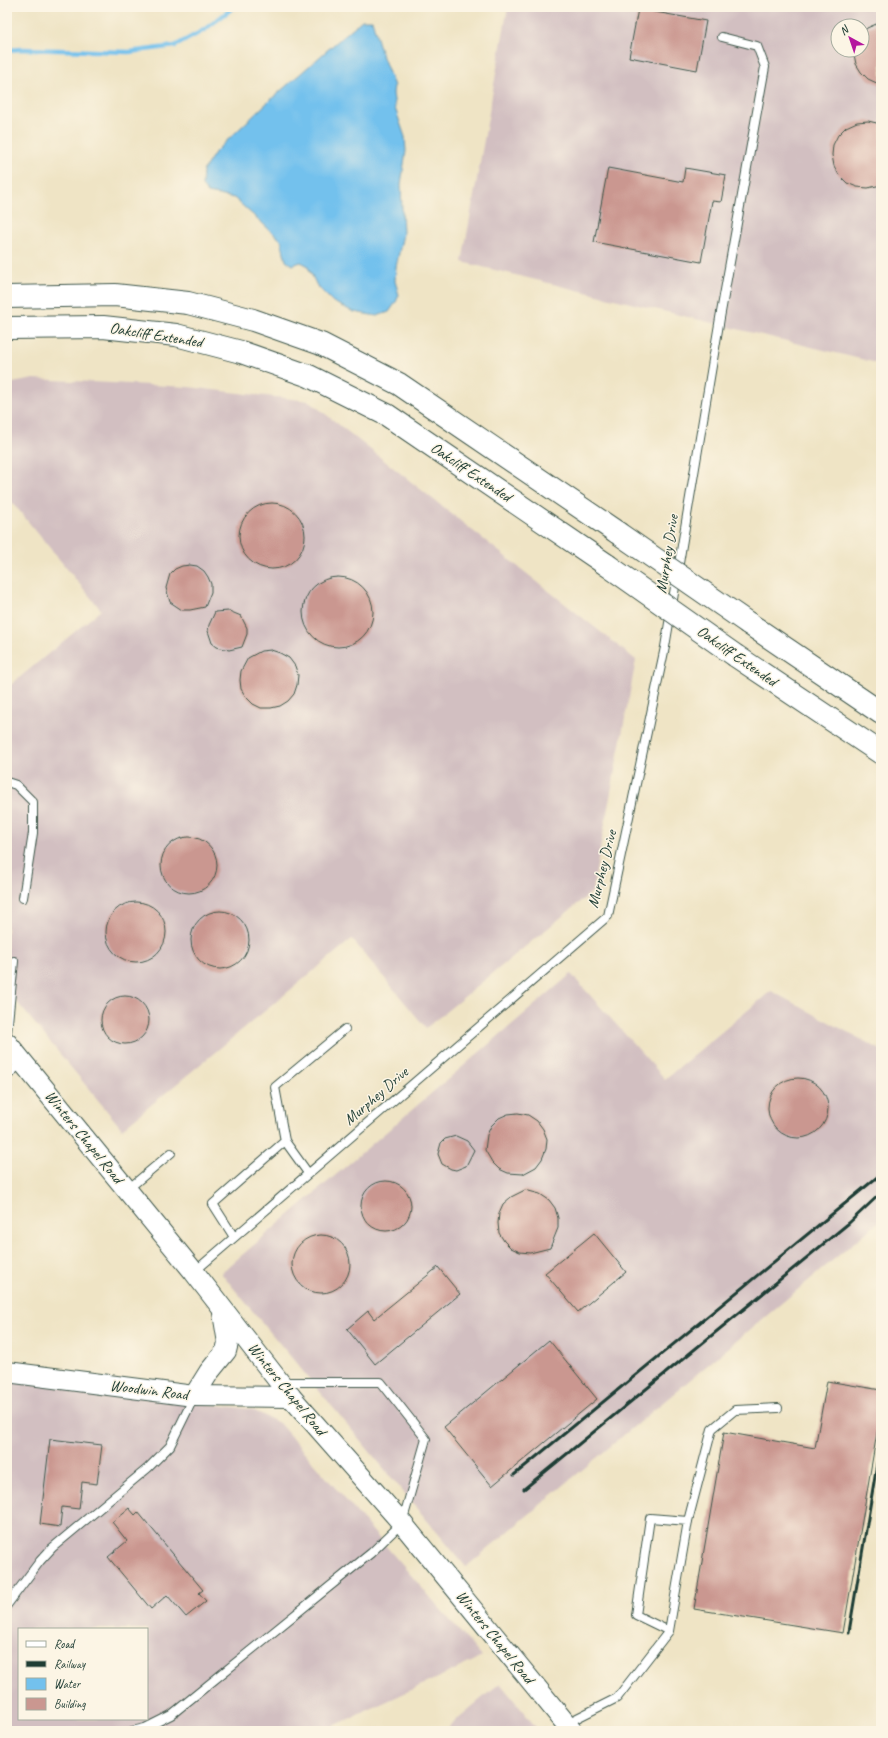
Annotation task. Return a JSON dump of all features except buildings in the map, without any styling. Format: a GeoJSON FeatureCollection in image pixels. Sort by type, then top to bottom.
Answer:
{"type":"FeatureCollection","features":[{"type":"Feature","properties":{"kind":"main road","name":"Oakcliff Extended"},"geometry":{"type":"LineString","coordinates":[[7,298],[115,295],[188,303],[253,320],[321,344],[399,384],[881,713]]}},
{"type":"Feature","properties":{"kind":"main road","name":"Oakcliff Extended"},"geometry":{"type":"LineString","coordinates":[[7,328],[103,327],[176,335],[241,352],[309,376],[387,415],[607,565],[736,656],[881,753]]}},
{"type":"Feature","properties":{"kind":"street","name":"Winters Chapel Road"},"geometry":{"type":"LineString","coordinates":[[7,1043],[194,1272],[285,1389],[402,1523],[569,1727]]}},
{"type":"Feature","properties":{"kind":"street"},"geometry":{"type":"LineString","coordinates":[[194,1396],[209,1372],[226,1351],[228,1343],[222,1309]]}},
{"type":"Feature","properties":{"kind":"street","name":"Woodwin Road"},"geometry":{"type":"LineString","coordinates":[[7,1372],[194,1396],[285,1389]]}},
{"type":"Feature","properties":{"kind":"lane","name":"Murphey Drive"},"geometry":{"type":"LineString","coordinates":[[194,1272],[608,916],[665,647],[720,318],[765,68],[757,46],[722,37]]}},
{"type":"Feature","properties":{"kind":"lane"},"geometry":{"type":"LineString","coordinates":[[7,782],[16,785],[33,802],[33,833],[23,898]]}},
{"type":"Feature","properties":{"kind":"lane"},"geometry":{"type":"LineString","coordinates":[[7,1033],[14,961]]}},
{"type":"Feature","properties":{"kind":"lane"},"geometry":{"type":"LineString","coordinates":[[308,1173],[285,1141],[275,1087],[344,1029]]}},
{"type":"Feature","properties":{"kind":"lane"},"geometry":{"type":"LineString","coordinates":[[7,1076],[22,1062]]}},
{"type":"Feature","properties":{"kind":"lane"},"geometry":{"type":"LineString","coordinates":[[234,1237],[214,1204],[285,1141]]}},
{"type":"Feature","properties":{"kind":"lane"},"geometry":{"type":"LineString","coordinates":[[127,1190],[171,1153]]}},
{"type":"Feature","properties":{"kind":"lane"},"geometry":{"type":"LineString","coordinates":[[132,1731],[145,1728],[171,1715],[371,1553],[402,1523],[426,1439],[381,1382],[285,1389]]}},
{"type":"Feature","properties":{"kind":"lane"},"geometry":{"type":"LineString","coordinates":[[7,1605],[40,1561],[52,1548],[148,1468],[170,1446],[194,1396]]}},
{"type":"Feature","properties":{"kind":"lane"},"geometry":{"type":"LineString","coordinates":[[569,1727],[616,1698],[669,1631],[688,1521],[712,1429],[735,1410],[778,1408]]}},
{"type":"Feature","properties":{"kind":"lane"},"geometry":{"type":"LineString","coordinates":[[669,1631],[636,1615],[650,1518],[688,1521]]}},
{"type":"Feature","properties":{"kind":"shaded area"},"geometry":{"type":"Polygon","coordinates":[[[508,7],[881,7],[881,364],[462,262],[508,7]]]}},
{"type":"Feature","properties":{"kind":"shaded area"},"geometry":{"type":"Polygon","coordinates":[[[34,379],[188,387],[309,401],[636,660],[592,892],[426,1028],[352,939],[122,1129],[7,990],[7,688],[101,610],[7,496],[7,384],[34,379]]]}},
{"type":"Feature","properties":{"kind":"shaded area"},"geometry":{"type":"Polygon","coordinates":[[[571,974],[665,1079],[771,991],[881,1050],[881,1220],[466,1567],[221,1273],[571,974]]]}},
{"type":"Feature","properties":{"kind":"shaded area"},"geometry":{"type":"Polygon","coordinates":[[[7,1381],[251,1409],[279,1423],[482,1657],[323,1731],[7,1731],[7,1381]]]}},
{"type":"Feature","properties":{"kind":"shaded area"},"geometry":{"type":"Polygon","coordinates":[[[500,1683],[539,1731],[443,1731],[500,1683]]]}},
{"type":"Feature","properties":{"kind":"water"},"geometry":{"type":"Polygon","coordinates":[[[362,20],[372,20],[381,52],[394,86],[393,93],[395,108],[405,137],[406,151],[401,184],[403,234],[396,267],[395,281],[399,295],[389,312],[377,316],[354,312],[333,302],[317,286],[307,265],[301,262],[292,265],[286,261],[281,240],[234,198],[208,193],[202,186],[203,171],[216,151],[269,101],[362,20]]]}},
{"type":"Feature","properties":{"kind":"waterway"},"geometry":{"type":"LineString","coordinates":[[7,50],[22,49],[129,52],[175,46],[204,30],[234,7]]}},
{"type":"Feature","properties":{"kind":"railway"},"geometry":{"type":"LineString","coordinates":[[514,1475],[881,1174]]}},
{"type":"Feature","properties":{"kind":"railway"},"geometry":{"type":"LineString","coordinates":[[524,1489],[849,1223],[881,1193]]}},
{"type":"Feature","properties":{"kind":"railway"},"geometry":{"type":"LineString","coordinates":[[849,1632],[881,1440]]}}]}
